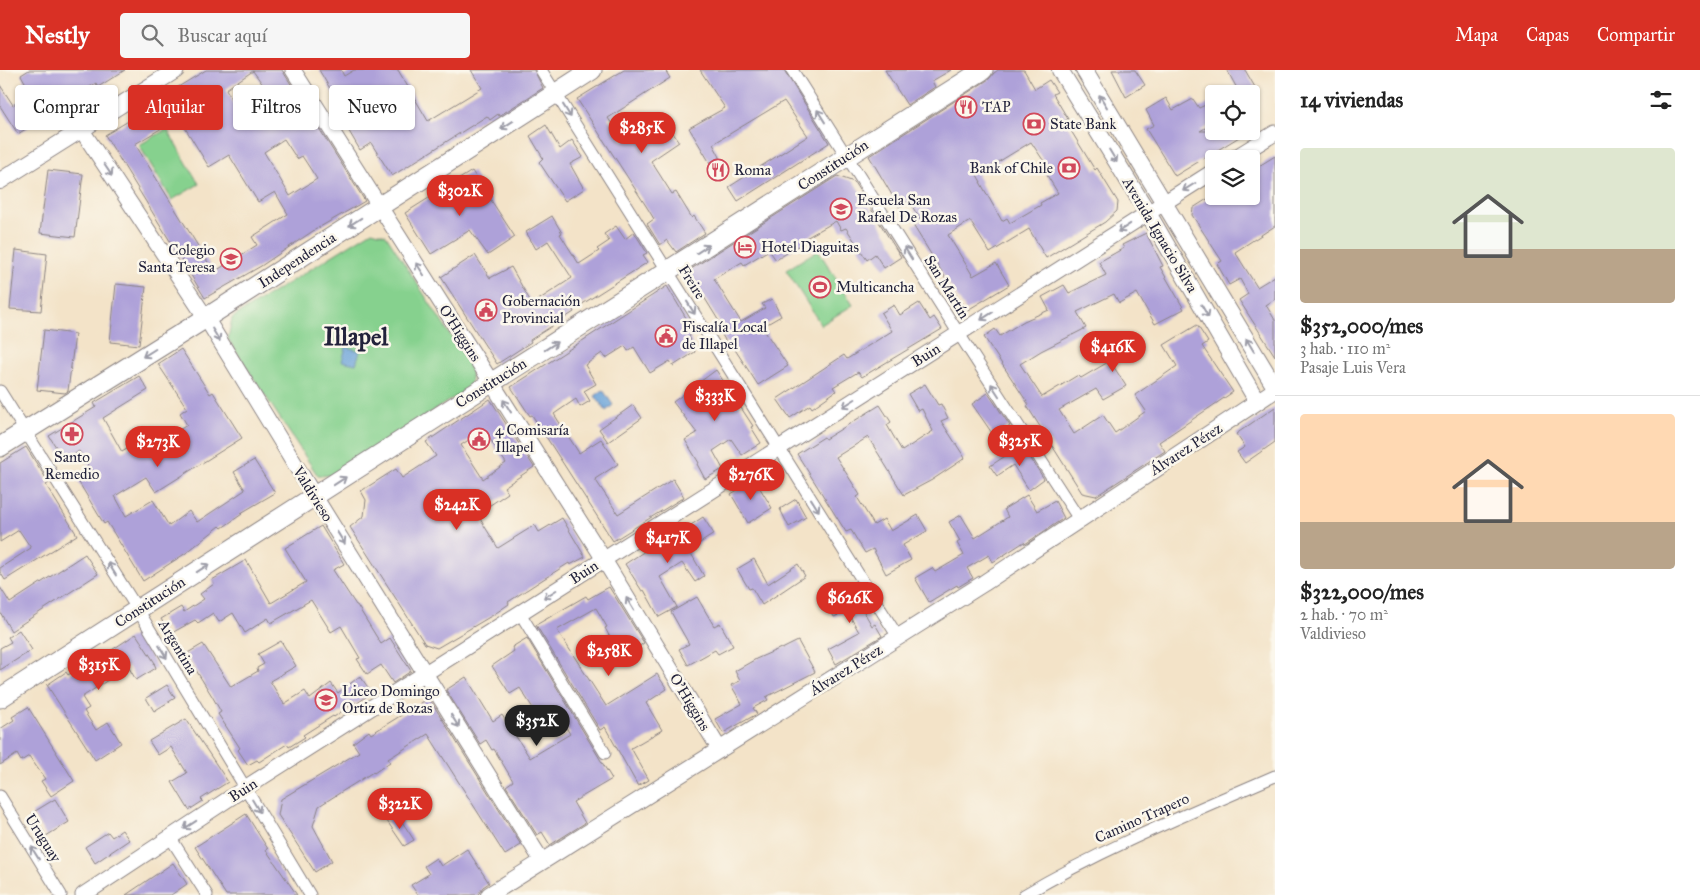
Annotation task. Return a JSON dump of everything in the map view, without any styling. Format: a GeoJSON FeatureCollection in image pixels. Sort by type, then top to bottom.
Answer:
{"type":"FeatureCollection","features":[{"type":"Feature","properties":{"kind":"main road"},"geometry":{"type":"LineString","coordinates":[[118,107],[176,70]]}},
{"type":"Feature","properties":{"kind":"main road","name":"Independencia"},"geometry":{"type":"LineString","coordinates":[[0,447],[206,318],[592,70]]}},
{"type":"Feature","properties":{"kind":"main road","name":"Constitución"},"geometry":{"type":"LineString","coordinates":[[0,698],[983,70]]}},
{"type":"Feature","properties":{"kind":"main road","name":"Avenida Ignacio Silva"},"geometry":{"type":"LineString","coordinates":[[1060,70],[1148,213],[1257,401]]}},
{"type":"Feature","properties":{"kind":"main road","name":"Avenida Ignacio Silva"},"geometry":{"type":"LineString","coordinates":[[1084,70],[1275,388]]}},
{"type":"Feature","properties":{"kind":"main road"},"geometry":{"type":"LineString","coordinates":[[0,181],[81,130]]}},
{"type":"Feature","properties":{"kind":"main road","name":"Álvarez Pérez"},"geometry":{"type":"LineString","coordinates":[[490,895],[984,583],[1275,388]]}},
{"type":"Feature","properties":{"kind":"street","name":"O'Higgins"},"geometry":{"type":"LineString","coordinates":[[293,70],[604,560],[720,750]]}},
{"type":"Feature","properties":{"kind":"street","name":"Freire"},"geometry":{"type":"LineString","coordinates":[[541,70],[898,637]]}},
{"type":"Feature","properties":{"kind":"street","name":"San Martín"},"geometry":{"type":"LineString","coordinates":[[792,70],[1079,519]]}},
{"type":"Feature","properties":{"kind":"street","name":"Valdivieso"},"geometry":{"type":"LineString","coordinates":[[81,130],[206,318],[542,861]]}},
{"type":"Feature","properties":{"kind":"street"},"geometry":{"type":"LineString","coordinates":[[1247,150],[1275,132]]}},
{"type":"Feature","properties":{"kind":"street","name":"Buin"},"geometry":{"type":"LineString","coordinates":[[83,895],[245,788],[1205,177]]}},
{"type":"Feature","properties":{"kind":"street","name":"Argentina"},"geometry":{"type":"LineString","coordinates":[[0,391],[138,610],[310,895]]}},
{"type":"Feature","properties":{"kind":"street"},"geometry":{"type":"LineString","coordinates":[[520,613],[605,753]]}},
{"type":"Feature","properties":{"kind":"street","name":"Camino Trapero"},"geometry":{"type":"LineString","coordinates":[[1024,895],[1093,857],[1275,776]]}},
{"type":"Feature","properties":{"kind":"street","name":"Uruguay"},"geometry":{"type":"LineString","coordinates":[[0,796],[61,895]]}},
{"type":"Feature","properties":{"kind":"street"},"geometry":{"type":"LineString","coordinates":[[170,837],[207,895]]}},
{"type":"Feature","properties":{"kind":"green space"},"geometry":{"type":"Polygon","coordinates":[[[168,130],[199,184],[172,200],[139,145],[168,130]]]}},
{"type":"Feature","properties":{"kind":"green space"},"geometry":{"type":"Polygon","coordinates":[[[372,231],[386,235],[472,369],[470,387],[335,475],[318,476],[228,339],[232,318],[372,231]]]}},
{"type":"Feature","properties":{"kind":"green space","name":"Multicancha"},"geometry":{"type":"Polygon","coordinates":[[[818,250],[853,305],[821,325],[786,270],[818,250]]]}},
{"type":"Feature","properties":{"kind":"water"},"geometry":{"type":"Polygon","coordinates":[[[346,347],[360,351],[356,364],[342,361],[346,347]]]}},
{"type":"Feature","properties":{"kind":"water"},"geometry":{"type":"Polygon","coordinates":[[[603,390],[613,405],[606,411],[595,396],[603,390]]]}},
{"type":"Feature","properties":{"kind":"building"},"geometry":{"type":"Polygon","coordinates":[[[29,70],[125,70],[101,85],[97,85],[96,83],[93,85],[27,85],[21,75],[29,70]]]}},
{"type":"Feature","properties":{"kind":"building"},"geometry":{"type":"Polygon","coordinates":[[[206,70],[282,70],[292,85],[263,85],[253,71],[226,89],[233,102],[233,130],[319,130],[319,128],[365,201],[313,231],[261,266],[205,298],[105,135],[113,130],[118,130],[118,127],[128,121],[128,130],[159,130],[135,144],[214,272],[257,245],[252,237],[288,214],[275,192],[258,202],[229,155],[209,167],[186,130],[223,130],[223,85],[181,85],[206,70]],[[284,139],[264,152],[290,196],[317,179],[302,156],[297,159],[284,139]]]}},
{"type":"Feature","properties":{"kind":"building"},"geometry":{"type":"Polygon","coordinates":[[[319,70],[341,70],[344,76],[354,70],[398,70],[407,85],[329,85],[329,87],[319,70]]]}},
{"type":"Feature","properties":{"kind":"building"},"geometry":{"type":"Polygon","coordinates":[[[471,70],[534,70],[543,88],[499,116],[498,114],[490,120],[487,116],[392,176],[371,143],[360,150],[348,130],[415,130],[415,99],[428,121],[482,88],[471,70]]]}},
{"type":"Feature","properties":{"kind":"building"},"geometry":{"type":"Polygon","coordinates":[[[624,70],[665,70],[670,78],[608,118],[623,141],[631,135],[633,138],[652,126],[658,135],[669,127],[679,142],[651,161],[672,194],[676,192],[692,218],[694,216],[705,233],[676,252],[667,240],[660,245],[647,224],[654,219],[577,99],[624,70]]]}},
{"type":"Feature","properties":{"kind":"building"},"geometry":{"type":"Polygon","coordinates":[[[700,70],[784,70],[829,143],[738,201],[729,187],[808,136],[784,101],[713,144],[720,157],[710,163],[689,128],[725,108],[700,70]]]}},
{"type":"Feature","properties":{"kind":"building"},"geometry":{"type":"Polygon","coordinates":[[[885,70],[951,70],[932,81],[935,87],[907,105],[885,70]]]}},
{"type":"Feature","properties":{"kind":"building"},"geometry":{"type":"Polygon","coordinates":[[[998,70],[1024,70],[1035,89],[1049,80],[1057,92],[1053,94],[1068,119],[1065,121],[1095,170],[1097,168],[1118,202],[1117,211],[1105,222],[1046,258],[1029,229],[990,253],[970,221],[948,235],[973,276],[996,263],[1009,285],[966,311],[913,225],[921,221],[909,201],[899,207],[869,156],[989,79],[998,70]],[[1031,142],[977,175],[1002,221],[1007,218],[1010,223],[1058,193],[1043,169],[1047,166],[1031,142]]]}},
{"type":"Feature","properties":{"kind":"building"},"geometry":{"type":"Polygon","coordinates":[[[1112,70],[1135,70],[1145,85],[1126,97],[1112,70]]]}},
{"type":"Feature","properties":{"kind":"building"},"geometry":{"type":"Polygon","coordinates":[[[1227,70],[1245,70],[1254,85],[1235,85],[1227,70]]]}},
{"type":"Feature","properties":{"kind":"building"},"geometry":{"type":"Polygon","coordinates":[[[0,85],[13,105],[15,104],[15,129],[0,106],[0,85]]]}},
{"type":"Feature","properties":{"kind":"building"},"geometry":{"type":"Polygon","coordinates":[[[1166,98],[1173,110],[1193,99],[1199,108],[1205,105],[1205,128],[1200,131],[1205,131],[1205,140],[1234,140],[1218,150],[1205,150],[1205,158],[1175,176],[1146,129],[1154,125],[1146,110],[1166,98]]]}},
{"type":"Feature","properties":{"kind":"building"},"geometry":{"type":"Polygon","coordinates":[[[546,125],[560,149],[572,140],[583,157],[570,164],[584,189],[565,201],[539,162],[543,158],[530,136],[546,125]]]}},
{"type":"Feature","properties":{"kind":"building"},"geometry":{"type":"Polygon","coordinates":[[[15,130],[24,130],[18,134],[15,130]]]}},
{"type":"Feature","properties":{"kind":"building"},"geometry":{"type":"Polygon","coordinates":[[[1275,156],[1275,226],[1235,252],[1257,287],[1275,276],[1275,299],[1266,305],[1275,320],[1275,356],[1239,300],[1248,294],[1240,279],[1229,285],[1217,264],[1222,261],[1192,215],[1193,208],[1205,200],[1205,205],[1260,205],[1260,165],[1275,156]]]}},
{"type":"Feature","properties":{"kind":"building"},"geometry":{"type":"Polygon","coordinates":[[[48,170],[83,174],[75,237],[40,233],[48,170]]]}},
{"type":"Feature","properties":{"kind":"building"},"geometry":{"type":"Polygon","coordinates":[[[472,171],[515,237],[488,255],[470,230],[431,254],[405,213],[472,171]]]}},
{"type":"Feature","properties":{"kind":"building"},"geometry":{"type":"Polygon","coordinates":[[[837,176],[854,182],[901,257],[884,268],[875,254],[867,260],[846,228],[841,230],[836,221],[804,239],[806,241],[776,260],[769,250],[744,265],[742,262],[714,279],[741,322],[765,308],[762,304],[772,299],[781,316],[762,327],[788,366],[758,385],[732,345],[729,347],[721,333],[725,331],[688,271],[837,176]]]}},
{"type":"Feature","properties":{"kind":"building"},"geometry":{"type":"Polygon","coordinates":[[[552,216],[562,233],[560,234],[579,264],[599,251],[597,249],[609,241],[604,234],[616,226],[625,239],[634,232],[647,253],[643,255],[648,262],[573,310],[574,312],[497,364],[441,277],[475,255],[490,278],[511,267],[532,304],[572,278],[548,241],[536,249],[526,232],[552,216]]]}},
{"type":"Feature","properties":{"kind":"building"},"geometry":{"type":"Polygon","coordinates":[[[1146,233],[1163,266],[1160,267],[1184,309],[1155,324],[1137,293],[1119,303],[1114,294],[1077,312],[1086,328],[1020,364],[1042,397],[1078,375],[1081,378],[1110,361],[1126,386],[1103,399],[1096,389],[1059,410],[1074,434],[1103,415],[1115,433],[1146,411],[1135,395],[1177,366],[1164,345],[1197,325],[1208,342],[1202,346],[1233,392],[1159,442],[1165,451],[1096,496],[1082,493],[1027,406],[1029,405],[984,337],[995,329],[1000,336],[1024,321],[1049,310],[1042,297],[1064,285],[1069,293],[1106,275],[1099,262],[1124,248],[1122,245],[1146,233]]]}},
{"type":"Feature","properties":{"kind":"building"},"geometry":{"type":"Polygon","coordinates":[[[16,250],[47,254],[41,311],[10,309],[16,250]]]}},
{"type":"Feature","properties":{"kind":"building"},"geometry":{"type":"Polygon","coordinates":[[[116,284],[146,287],[139,345],[110,342],[116,284]]]}},
{"type":"Feature","properties":{"kind":"building"},"geometry":{"type":"Polygon","coordinates":[[[667,286],[695,333],[689,336],[695,352],[673,366],[670,361],[650,373],[634,347],[628,351],[625,346],[606,358],[602,353],[585,365],[596,384],[584,391],[590,401],[580,407],[576,399],[554,414],[579,453],[601,439],[618,464],[595,479],[618,514],[673,479],[684,497],[613,541],[532,415],[530,416],[511,387],[667,286]]]}},
{"type":"Feature","properties":{"kind":"building"},"geometry":{"type":"Polygon","coordinates":[[[919,303],[930,320],[934,317],[942,329],[862,377],[858,372],[833,387],[836,391],[812,408],[810,405],[790,418],[777,399],[844,355],[847,359],[892,331],[881,313],[894,305],[900,315],[919,303]]]}},
{"type":"Feature","properties":{"kind":"building"},"geometry":{"type":"Polygon","coordinates":[[[44,330],[75,334],[68,391],[65,393],[37,390],[44,330]]]}},
{"type":"Feature","properties":{"kind":"building"},"geometry":{"type":"Polygon","coordinates":[[[181,349],[210,394],[213,392],[242,438],[156,492],[146,477],[115,496],[126,516],[153,500],[169,526],[189,511],[197,522],[245,490],[234,472],[254,460],[275,493],[241,513],[222,528],[220,526],[186,553],[143,581],[107,522],[104,524],[78,481],[92,472],[79,451],[65,461],[49,436],[96,407],[94,403],[139,376],[148,390],[103,418],[122,452],[154,432],[160,442],[187,425],[180,413],[187,408],[158,364],[181,349]]]}},
{"type":"Feature","properties":{"kind":"building"},"geometry":{"type":"Polygon","coordinates":[[[716,370],[753,426],[751,427],[761,443],[742,455],[731,439],[713,451],[723,469],[705,479],[697,464],[699,463],[685,440],[697,433],[673,402],[716,370]]]}},
{"type":"Feature","properties":{"kind":"building"},"geometry":{"type":"Polygon","coordinates":[[[925,384],[938,405],[941,404],[948,418],[941,421],[965,458],[932,480],[904,495],[868,437],[836,457],[860,495],[857,497],[874,525],[884,519],[891,531],[918,515],[927,531],[903,545],[911,560],[886,574],[873,549],[865,553],[851,530],[846,532],[797,454],[880,405],[891,422],[887,425],[902,451],[933,431],[922,409],[918,411],[908,394],[925,384]]]}},
{"type":"Feature","properties":{"kind":"building"},"geometry":{"type":"Polygon","coordinates":[[[988,393],[1010,426],[994,436],[972,404],[988,393]]]}},
{"type":"Feature","properties":{"kind":"building"},"geometry":{"type":"Polygon","coordinates":[[[490,399],[534,467],[504,487],[508,493],[477,514],[498,548],[535,525],[539,532],[562,518],[585,557],[570,565],[569,563],[508,602],[509,604],[493,615],[437,648],[425,644],[350,527],[364,516],[366,500],[361,491],[396,469],[402,478],[436,456],[426,442],[490,399]],[[484,430],[461,445],[483,479],[506,463],[484,430]]]}},
{"type":"Feature","properties":{"kind":"building"},"geometry":{"type":"Polygon","coordinates":[[[633,405],[642,418],[608,442],[599,429],[633,405]]]}},
{"type":"Feature","properties":{"kind":"building"},"geometry":{"type":"Polygon","coordinates":[[[1275,407],[1275,442],[1245,463],[1237,452],[1245,447],[1236,434],[1275,407]]]}},
{"type":"Feature","properties":{"kind":"building"},"geometry":{"type":"Polygon","coordinates":[[[1022,445],[1044,479],[1029,490],[1013,465],[997,476],[990,466],[1022,445]]]}},
{"type":"Feature","properties":{"kind":"building"},"geometry":{"type":"Polygon","coordinates":[[[26,447],[49,483],[46,485],[77,535],[5,580],[0,572],[0,568],[31,548],[19,530],[0,542],[0,463],[26,447]]]}},
{"type":"Feature","properties":{"kind":"building"},"geometry":{"type":"Polygon","coordinates":[[[755,480],[772,508],[748,523],[731,494],[755,480]]]}},
{"type":"Feature","properties":{"kind":"building"},"geometry":{"type":"Polygon","coordinates":[[[1027,495],[1037,511],[1055,501],[1064,518],[1025,544],[1024,542],[993,562],[989,555],[967,568],[973,578],[958,587],[957,585],[929,602],[915,578],[932,568],[935,572],[964,555],[957,543],[960,541],[949,522],[961,515],[975,538],[1008,517],[1004,509],[1027,495]]]}},
{"type":"Feature","properties":{"kind":"building"},"geometry":{"type":"Polygon","coordinates":[[[796,499],[806,517],[789,527],[780,509],[796,499]]]}},
{"type":"Feature","properties":{"kind":"building"},"geometry":{"type":"Polygon","coordinates":[[[703,517],[714,534],[689,550],[704,576],[695,582],[682,563],[660,577],[677,607],[659,617],[644,590],[642,591],[625,564],[662,540],[664,543],[703,517]]]}},
{"type":"Feature","properties":{"kind":"building"},"geometry":{"type":"Polygon","coordinates":[[[321,526],[344,564],[333,570],[381,644],[390,638],[411,671],[393,683],[381,665],[367,674],[357,659],[360,658],[341,626],[331,632],[311,600],[271,623],[268,618],[245,633],[233,613],[219,622],[213,613],[198,623],[195,620],[170,634],[161,619],[181,607],[184,612],[204,599],[200,594],[214,584],[212,580],[246,560],[271,603],[306,582],[285,548],[321,526]]]}},
{"type":"Feature","properties":{"kind":"building"},"geometry":{"type":"Polygon","coordinates":[[[85,554],[98,574],[11,631],[0,612],[0,587],[10,603],[85,554]]]}},
{"type":"Feature","properties":{"kind":"building"},"geometry":{"type":"Polygon","coordinates":[[[754,559],[768,584],[798,564],[805,576],[762,605],[752,588],[749,589],[737,569],[754,559]]]}},
{"type":"Feature","properties":{"kind":"building"},"geometry":{"type":"Polygon","coordinates":[[[836,584],[843,599],[854,594],[872,626],[875,624],[882,636],[836,664],[828,649],[859,632],[847,611],[834,617],[829,607],[823,590],[836,584]]]}},
{"type":"Feature","properties":{"kind":"building"},"geometry":{"type":"Polygon","coordinates":[[[609,587],[644,643],[612,664],[600,646],[611,639],[605,628],[607,627],[596,608],[557,630],[606,706],[657,674],[667,689],[646,703],[662,730],[631,748],[649,780],[638,786],[605,727],[600,730],[536,625],[586,596],[588,599],[609,587]]]}},
{"type":"Feature","properties":{"kind":"building"},"geometry":{"type":"Polygon","coordinates":[[[697,597],[714,626],[720,623],[733,646],[718,654],[715,650],[688,665],[679,649],[689,644],[671,612],[697,597]]]}},
{"type":"Feature","properties":{"kind":"building"},"geometry":{"type":"Polygon","coordinates":[[[19,630],[32,650],[0,670],[0,648],[11,642],[8,637],[19,630]]]}},
{"type":"Feature","properties":{"kind":"building"},"geometry":{"type":"Polygon","coordinates":[[[136,634],[155,663],[156,668],[136,680],[128,666],[82,697],[89,708],[84,711],[96,730],[108,722],[121,743],[95,760],[47,685],[66,672],[68,675],[93,658],[95,661],[136,634]]]}},
{"type":"Feature","properties":{"kind":"building"},"geometry":{"type":"Polygon","coordinates":[[[527,638],[612,779],[573,802],[585,823],[550,845],[542,832],[537,835],[506,786],[513,781],[494,749],[492,750],[486,740],[480,744],[446,690],[466,677],[493,721],[502,715],[530,758],[570,734],[555,709],[540,719],[520,688],[510,694],[492,666],[514,651],[512,647],[527,638]]]}},
{"type":"Feature","properties":{"kind":"building"},"geometry":{"type":"Polygon","coordinates":[[[281,641],[296,666],[270,681],[284,704],[305,691],[310,699],[331,683],[338,693],[360,676],[372,693],[303,735],[305,737],[289,747],[287,744],[259,762],[257,760],[248,765],[238,750],[240,748],[218,714],[221,712],[186,654],[203,644],[231,687],[258,671],[257,668],[264,664],[258,654],[281,641]]]}},
{"type":"Feature","properties":{"kind":"building"},"geometry":{"type":"Polygon","coordinates":[[[798,641],[815,672],[766,697],[768,700],[753,708],[757,714],[723,733],[715,719],[742,704],[731,685],[740,681],[735,671],[756,659],[798,641]]]}},
{"type":"Feature","properties":{"kind":"building"},"geometry":{"type":"Polygon","coordinates":[[[167,685],[175,698],[154,711],[146,698],[167,685]]]}},
{"type":"Feature","properties":{"kind":"building"},"geometry":{"type":"Polygon","coordinates":[[[429,698],[521,845],[505,855],[428,734],[388,759],[390,762],[374,773],[319,806],[313,826],[332,861],[315,872],[278,815],[281,799],[359,752],[353,743],[369,731],[371,734],[429,698]]]}},
{"type":"Feature","properties":{"kind":"building"},"geometry":{"type":"Polygon","coordinates":[[[28,707],[74,781],[51,796],[41,781],[45,779],[29,756],[21,761],[17,754],[0,765],[0,729],[14,720],[12,717],[28,707]]]}},
{"type":"Feature","properties":{"kind":"building"},"geometry":{"type":"Polygon","coordinates":[[[186,719],[228,782],[201,799],[203,801],[189,810],[172,782],[187,773],[171,747],[158,755],[149,741],[186,719]]]}},
{"type":"Feature","properties":{"kind":"building"},"geometry":{"type":"Polygon","coordinates":[[[55,799],[69,822],[46,836],[32,813],[55,799]]]}},
{"type":"Feature","properties":{"kind":"building"},"geometry":{"type":"Polygon","coordinates":[[[246,814],[268,849],[266,850],[297,895],[226,895],[195,847],[246,814]]]}},
{"type":"Feature","properties":{"kind":"building"},"geometry":{"type":"Polygon","coordinates":[[[397,814],[414,840],[404,846],[387,821],[397,814]]]}},
{"type":"Feature","properties":{"kind":"building"},"geometry":{"type":"Polygon","coordinates":[[[122,830],[129,840],[95,863],[85,847],[108,832],[112,837],[122,830]]]}},
{"type":"Feature","properties":{"kind":"building"},"geometry":{"type":"Polygon","coordinates":[[[467,849],[489,883],[477,895],[418,895],[411,885],[429,874],[424,866],[436,858],[441,866],[467,849]]]}},
{"type":"Feature","properties":{"kind":"building"},"geometry":{"type":"Polygon","coordinates":[[[173,863],[187,884],[171,895],[126,895],[173,863]]]}},
{"type":"Feature","properties":{"kind":"place","name":"TAP"},"geometry":{"type":"Point","coordinates":[966,107]}},
{"type":"Feature","properties":{"kind":"place","name":"State Bank"},"geometry":{"type":"Point","coordinates":[1034,124]}},
{"type":"Feature","properties":{"kind":"place","name":"Bank of Chile"},"geometry":{"type":"Point","coordinates":[1069,168]}},
{"type":"Feature","properties":{"kind":"place","name":"Roma"},"geometry":{"type":"Point","coordinates":[718,170]}},
{"type":"Feature","properties":{"kind":"place","name":"Escuela San Rafael De Rozas"},"geometry":{"type":"Point","coordinates":[841,209]}},
{"type":"Feature","properties":{"kind":"place","name":"Hotel Diaguitas"},"geometry":{"type":"Point","coordinates":[745,247]}},
{"type":"Feature","properties":{"kind":"place","name":"Colegio Santa Teresa"},"geometry":{"type":"Point","coordinates":[231,259]}},
{"type":"Feature","properties":{"kind":"place","name":"Multicancha"},"geometry":{"type":"Point","coordinates":[820,287]}},
{"type":"Feature","properties":{"kind":"place","name":"Gobernación Provincial"},"geometry":{"type":"Point","coordinates":[486,310]}},
{"type":"Feature","properties":{"kind":"place","name":"Fiscalía Local de Illapel"},"geometry":{"type":"Point","coordinates":[666,336]}},
{"type":"Feature","properties":{"kind":"place","name":"Santo Remedio"},"geometry":{"type":"Point","coordinates":[72,434]}},
{"type":"Feature","properties":{"kind":"place","name":"4 Comisaría Illapel"},"geometry":{"type":"Point","coordinates":[479,439]}},
{"type":"Feature","properties":{"kind":"place","name":"Liceo Domingo Ortiz de Rozas"},"geometry":{"type":"Point","coordinates":[326,700]}},
{"type":"Feature","properties":{"kind":"district","name":"Illapel"},"geometry":{"type":"Point","coordinates":[356,336]}}]}
